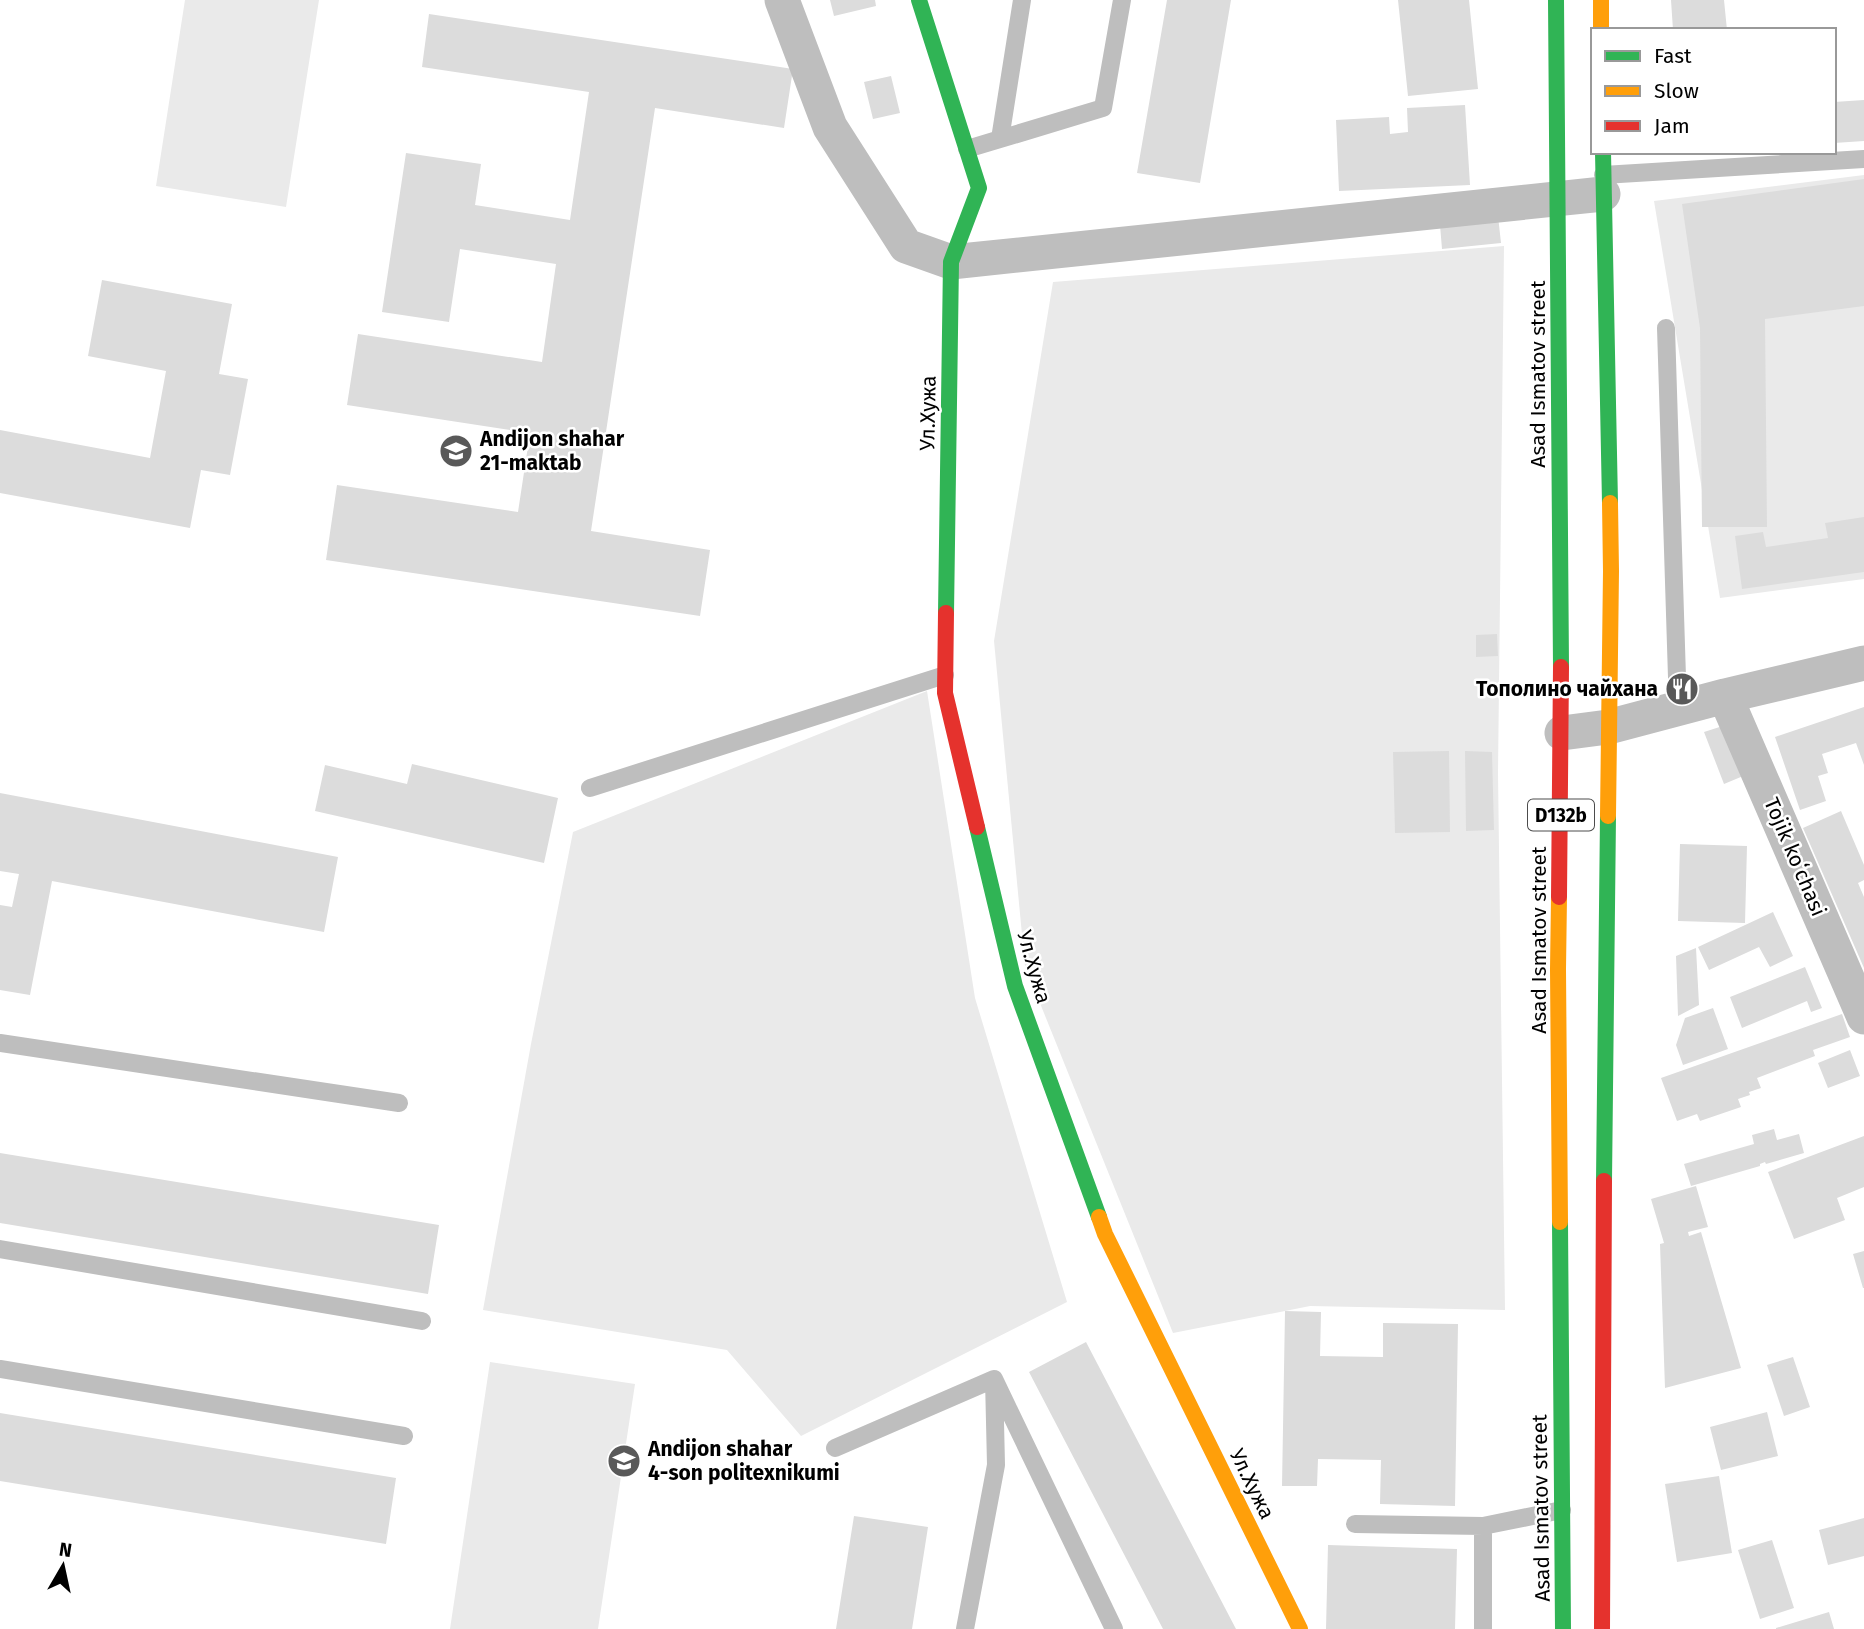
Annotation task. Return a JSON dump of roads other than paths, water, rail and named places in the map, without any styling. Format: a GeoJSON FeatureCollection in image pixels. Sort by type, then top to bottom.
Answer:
{"type":"FeatureCollection","features":[{"type":"Feature","properties":{"kind":"main road","name":"Ул.Хужа"},"geometry":{"type":"LineString","coordinates":[[919,0],[979,188],[951,262],[945,692],[1015,986],[1105,1234],[1300,1629]]}},
{"type":"Feature","properties":{"kind":"main road","name":"Asad Ismatov street"},"geometry":{"type":"LineString","coordinates":[[1556,0],[1562,733],[1558,969],[1563,1629]]}},
{"type":"Feature","properties":{"kind":"main road"},"geometry":{"type":"LineString","coordinates":[[1601,0],[1601,28]]}},
{"type":"Feature","properties":{"kind":"main road","name":"D132b"},"geometry":{"type":"LineString","coordinates":[[1602,1629],[1604,1123],[1611,571],[1603,154]]}},
{"type":"Feature","properties":{"kind":"street"},"geometry":{"type":"LineString","coordinates":[[782,0],[836,138],[906,246],[951,262],[1557,199],[1603,185]]}},
{"type":"Feature","properties":{"kind":"street"},"geometry":{"type":"LineString","coordinates":[[1562,733],[1608,727],[1864,663]]}},
{"type":"Feature","properties":{"kind":"street","name":"Tojik koʻchasi"},"geometry":{"type":"LineString","coordinates":[[1725,696],[1864,1017]]}},
{"type":"Feature","properties":{"kind":"lane"},"geometry":{"type":"LineString","coordinates":[[1000,139],[1022,0]]}},
{"type":"Feature","properties":{"kind":"lane"},"geometry":{"type":"LineString","coordinates":[[967,149],[1103,108],[1122,0]]}},
{"type":"Feature","properties":{"kind":"lane"},"geometry":{"type":"LineString","coordinates":[[1603,185],[1864,159]]}},
{"type":"Feature","properties":{"kind":"lane"},"geometry":{"type":"LineString","coordinates":[[1665,328],[1678,709]]}},
{"type":"Feature","properties":{"kind":"lane"},"geometry":{"type":"LineString","coordinates":[[590,788],[945,675]]}},
{"type":"Feature","properties":{"kind":"lane"},"geometry":{"type":"LineString","coordinates":[[0,1043],[399,1103]]}},
{"type":"Feature","properties":{"kind":"lane"},"geometry":{"type":"LineString","coordinates":[[0,1250],[422,1321]]}},
{"type":"Feature","properties":{"kind":"lane"},"geometry":{"type":"LineString","coordinates":[[0,1369],[404,1436]]}},
{"type":"Feature","properties":{"kind":"lane"},"geometry":{"type":"LineString","coordinates":[[835,1448],[994,1379]]}},
{"type":"Feature","properties":{"kind":"lane"},"geometry":{"type":"LineString","coordinates":[[965,1629],[996,1465],[994,1379]]}},
{"type":"Feature","properties":{"kind":"lane"},"geometry":{"type":"LineString","coordinates":[[994,1379],[1114,1629]]}},
{"type":"Feature","properties":{"kind":"lane"},"geometry":{"type":"LineString","coordinates":[[1355,1524],[1483,1526],[1562,1510]]}},
{"type":"Feature","properties":{"kind":"lane"},"geometry":{"type":"LineString","coordinates":[[1483,1526],[1483,1629]]}},
{"type":"Feature","properties":{"kind":"place","name":"Andijon shahar 21-maktab"},"geometry":{"type":"Point","coordinates":[456,451]}},
{"type":"Feature","properties":{"kind":"place","name":"Тополино чайхана"},"geometry":{"type":"Point","coordinates":[1682,689]}},
{"type":"Feature","properties":{"kind":"place","name":"Andijon shahar 4-son politexnikumi"},"geometry":{"type":"Point","coordinates":[624,1461]}}]}
